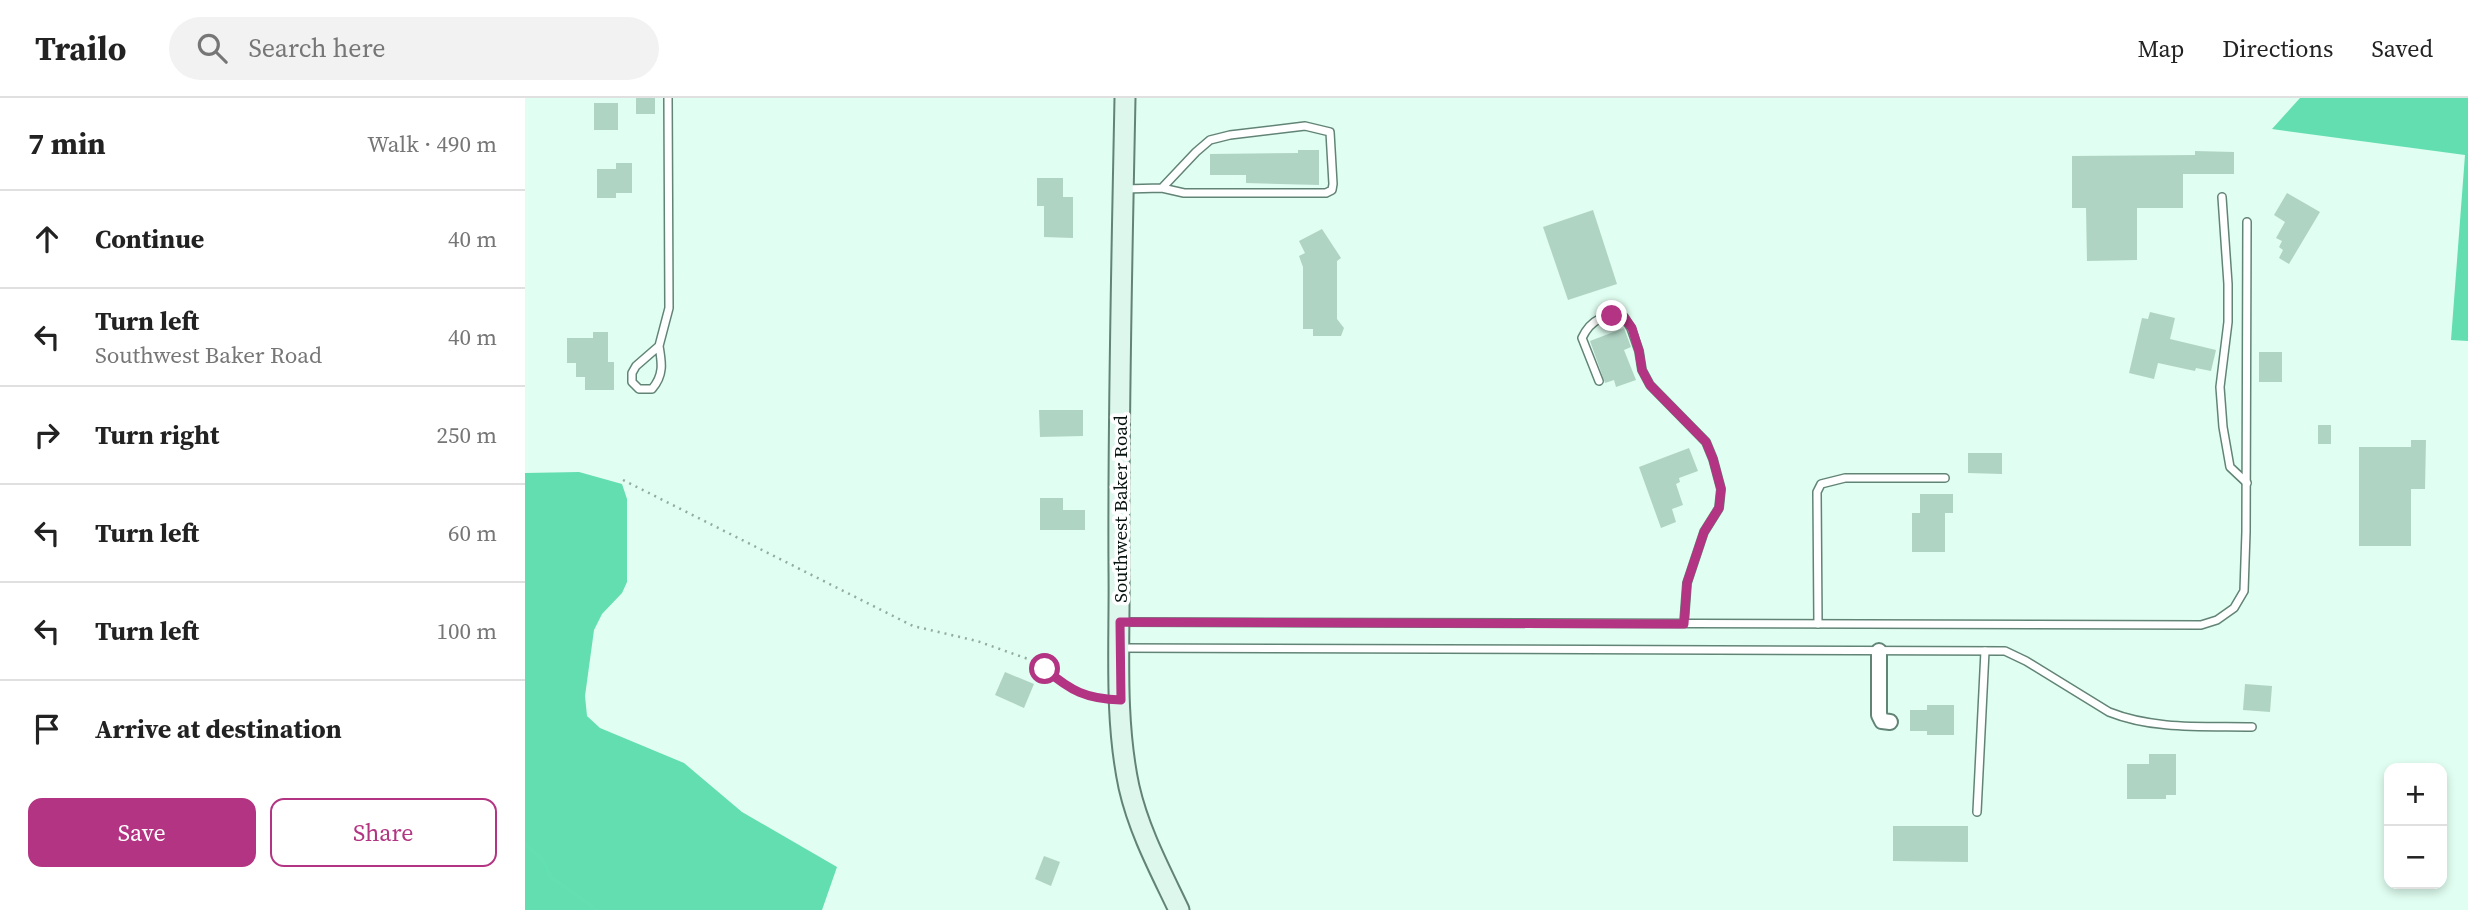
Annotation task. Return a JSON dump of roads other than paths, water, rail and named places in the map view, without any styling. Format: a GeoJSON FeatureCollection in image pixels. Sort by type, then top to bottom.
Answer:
{"type":"FeatureCollection","features":[{"type":"Feature","properties":{"kind":"main road","name":"Southwest Baker Road"},"geometry":{"type":"LineString","coordinates":[[1125,98],[1121,700],[1126,765],[1134,804],[1150,851],[1179,910]]}},
{"type":"Feature","properties":{"kind":"street"},"geometry":{"type":"LineString","coordinates":[[1879,651],[1879,715],[1882,721],[1890,722]]}},
{"type":"Feature","properties":{"kind":"lane"},"geometry":{"type":"LineString","coordinates":[[659,346],[636,366],[632,373],[632,382],[639,389],[652,389],[658,382],[661,372],[659,346],[669,308],[668,98]]}},
{"type":"Feature","properties":{"kind":"lane"},"geometry":{"type":"LineString","coordinates":[[1123,189],[1162,188],[1184,193],[1326,193],[1332,190],[1333,184],[1330,132],[1323,128],[1305,126],[1230,135],[1210,141],[1162,188]]}},
{"type":"Feature","properties":{"kind":"lane"},"geometry":{"type":"LineString","coordinates":[[2222,197],[2228,284],[2228,322],[2220,387],[2223,427],[2230,467],[2246,484]]}},
{"type":"Feature","properties":{"kind":"lane"},"geometry":{"type":"LineString","coordinates":[[1120,622],[2201,625],[2217,621],[2234,608],[2243,591],[2247,222]]}},
{"type":"Feature","properties":{"kind":"lane"},"geometry":{"type":"LineString","coordinates":[[1599,381],[1582,338],[1587,327],[1597,319],[1624,317],[1632,328],[1642,370],[1650,385],[1706,442],[1713,459],[1721,489],[1719,508],[1704,532],[1687,583],[1684,624]]}},
{"type":"Feature","properties":{"kind":"lane"},"geometry":{"type":"LineString","coordinates":[[1818,624],[1817,492],[1821,484],[1845,478],[1945,478]]}},
{"type":"Feature","properties":{"kind":"lane"},"geometry":{"type":"LineString","coordinates":[[1120,648],[2005,652],[2026,661],[2123,718],[2146,723],[2252,727]]}},
{"type":"Feature","properties":{"kind":"lane"},"geometry":{"type":"LineString","coordinates":[[1977,812],[1985,652]]}},
{"type":"Feature","properties":{"kind":"waterway"},"geometry":{"type":"LineString","coordinates":[[525,844],[543,860],[551,877],[597,910]]}}]}
